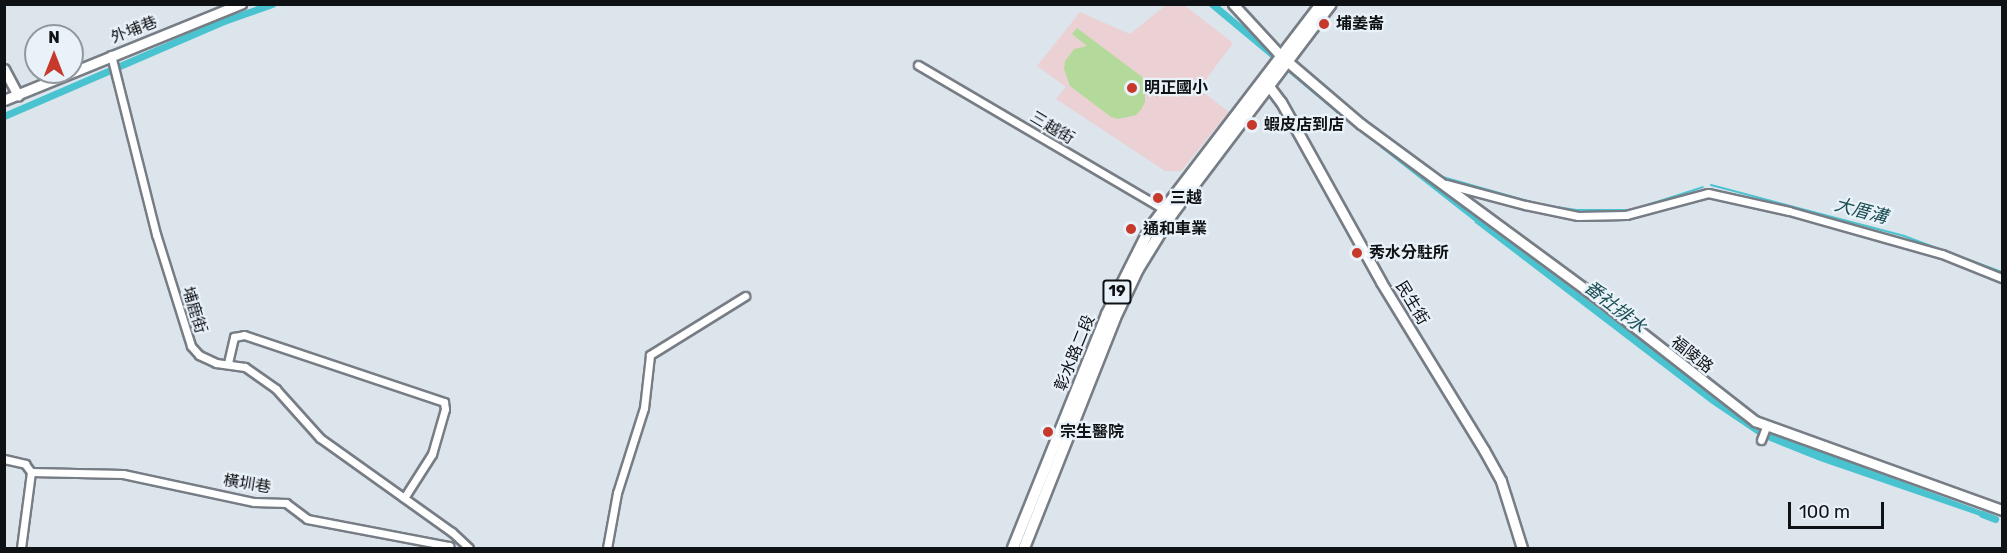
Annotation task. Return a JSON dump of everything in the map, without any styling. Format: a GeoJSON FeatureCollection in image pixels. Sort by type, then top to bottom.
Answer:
{"type":"FeatureCollection","features":[{"type":"Feature","properties":{"kind":"main road","name":"彰水路二段"},"geometry":{"type":"LineString","coordinates":[[1013,549],[1138,269],[1168,211],[1267,83],[1321,4]]}},
{"type":"Feature","properties":{"kind":"main road","name":"彰水路二段"},"geometry":{"type":"LineString","coordinates":[[1282,62],[1331,4]]}},
{"type":"Feature","properties":{"kind":"main road","name":"彰水路二段"},"geometry":{"type":"LineString","coordinates":[[1024,549],[1065,431]]}},
{"type":"Feature","properties":{"kind":"street","name":"外埔巷"},"geometry":{"type":"LineString","coordinates":[[4,100],[241,4]]}},
{"type":"Feature","properties":{"kind":"street","name":"福陵路"},"geometry":{"type":"LineString","coordinates":[[1233,4],[1282,62],[1361,124],[1600,300],[1697,378],[1766,427],[2002,510]]}},
{"type":"Feature","properties":{"kind":"street","name":"埔鹿街"},"geometry":{"type":"LineString","coordinates":[[111,55],[120,82],[156,234],[191,346],[199,356],[216,363],[245,367],[276,389],[320,438],[452,532],[469,549]]}},
{"type":"Feature","properties":{"kind":"street","name":"三越街"},"geometry":{"type":"LineString","coordinates":[[918,65],[1104,176],[1168,211]]}},
{"type":"Feature","properties":{"kind":"street"},"geometry":{"type":"LineString","coordinates":[[4,69],[18,95]]}},
{"type":"Feature","properties":{"kind":"street","name":"民生街"},"geometry":{"type":"LineString","coordinates":[[1267,83],[1382,282],[1484,450],[1501,482],[1522,549]]}},
{"type":"Feature","properties":{"kind":"street"},"geometry":{"type":"LineString","coordinates":[[1439,182],[1524,205],[1578,216],[1626,215],[1708,193],[1789,211],[1942,254],[2002,278]]}},
{"type":"Feature","properties":{"kind":"street"},"geometry":{"type":"LineString","coordinates":[[607,549],[617,493],[644,408],[650,355],[745,296]]}},
{"type":"Feature","properties":{"kind":"street"},"geometry":{"type":"LineString","coordinates":[[228,363],[234,337],[244,335],[444,402],[445,409],[432,454],[404,498]]}},
{"type":"Feature","properties":{"kind":"street"},"geometry":{"type":"LineString","coordinates":[[1761,440],[1766,427]]}},
{"type":"Feature","properties":{"kind":"street","name":"橫圳巷"},"geometry":{"type":"LineString","coordinates":[[4,459],[26,464],[31,472],[123,474],[254,502],[286,503],[307,519],[449,546],[447,549]]}},
{"type":"Feature","properties":{"kind":"street"},"geometry":{"type":"LineString","coordinates":[[21,549],[31,472]]}},
{"type":"Feature","properties":{"kind":"shaded area","name":"明正國小"},"geometry":{"type":"Polygon","coordinates":[[[1166,5],[1184,5],[1233,43],[1199,89],[1229,112],[1181,171],[1165,171],[1056,99],[1066,87],[1037,66],[1080,12],[1130,34],[1166,5]]]}},
{"type":"Feature","properties":{"kind":"green space"},"geometry":{"type":"Polygon","coordinates":[[[1077,28],[1161,91],[1157,98],[1145,89],[1145,102],[1141,110],[1136,115],[1118,119],[1111,117],[1070,86],[1064,69],[1065,61],[1074,49],[1087,46],[1072,34],[1077,28]]]}},
{"type":"Feature","properties":{"kind":"water"},"geometry":{"type":"Polygon","coordinates":[[[1480,220],[1761,429],[1758,435],[1712,404],[1474,222],[1480,220]]]}},
{"type":"Feature","properties":{"kind":"water"},"geometry":{"type":"Polygon","coordinates":[[[1768,432],[1990,514],[1989,519],[1820,461],[1765,439],[1768,432]]]}},
{"type":"Feature","properties":{"kind":"waterway"},"geometry":{"type":"LineString","coordinates":[[4,116],[224,21],[272,4]]}},
{"type":"Feature","properties":{"kind":"waterway","name":"番社排水"},"geometry":{"type":"LineString","coordinates":[[1212,4],[1341,112]]}},
{"type":"Feature","properties":{"kind":"waterway","name":"番社排水"},"geometry":{"type":"LineString","coordinates":[[1383,145],[1485,225]]}},
{"type":"Feature","properties":{"kind":"waterway","name":"大厝溝"},"geometry":{"type":"LineString","coordinates":[[1439,176],[1542,205],[1579,210],[1632,210]]}},
{"type":"Feature","properties":{"kind":"waterway","name":"大厝溝"},"geometry":{"type":"LineString","coordinates":[[1711,185],[1904,236],[2002,272]]}},
{"type":"Feature","properties":{"kind":"waterway","name":"大厝溝"},"geometry":{"type":"LineString","coordinates":[[1638,208],[1703,187]]}},
{"type":"Feature","properties":{"kind":"waterway","name":"番社排水"},"geometry":{"type":"LineString","coordinates":[[1982,514],[1995,519]]}},
{"type":"Feature","properties":{"kind":"place","name":"埔姜崙"},"geometry":{"type":"Point","coordinates":[1324,24]}},
{"type":"Feature","properties":{"kind":"place","name":"明正國小"},"geometry":{"type":"Point","coordinates":[1132,88]}},
{"type":"Feature","properties":{"kind":"place","name":"蝦皮店到店"},"geometry":{"type":"Point","coordinates":[1252,125]}},
{"type":"Feature","properties":{"kind":"place","name":"三越"},"geometry":{"type":"Point","coordinates":[1158,198]}},
{"type":"Feature","properties":{"kind":"place","name":"通和車業"},"geometry":{"type":"Point","coordinates":[1131,229]}},
{"type":"Feature","properties":{"kind":"place","name":"秀水分駐所"},"geometry":{"type":"Point","coordinates":[1357,253]}},
{"type":"Feature","properties":{"kind":"place","name":"宗生醫院"},"geometry":{"type":"Point","coordinates":[1048,432]}}]}
